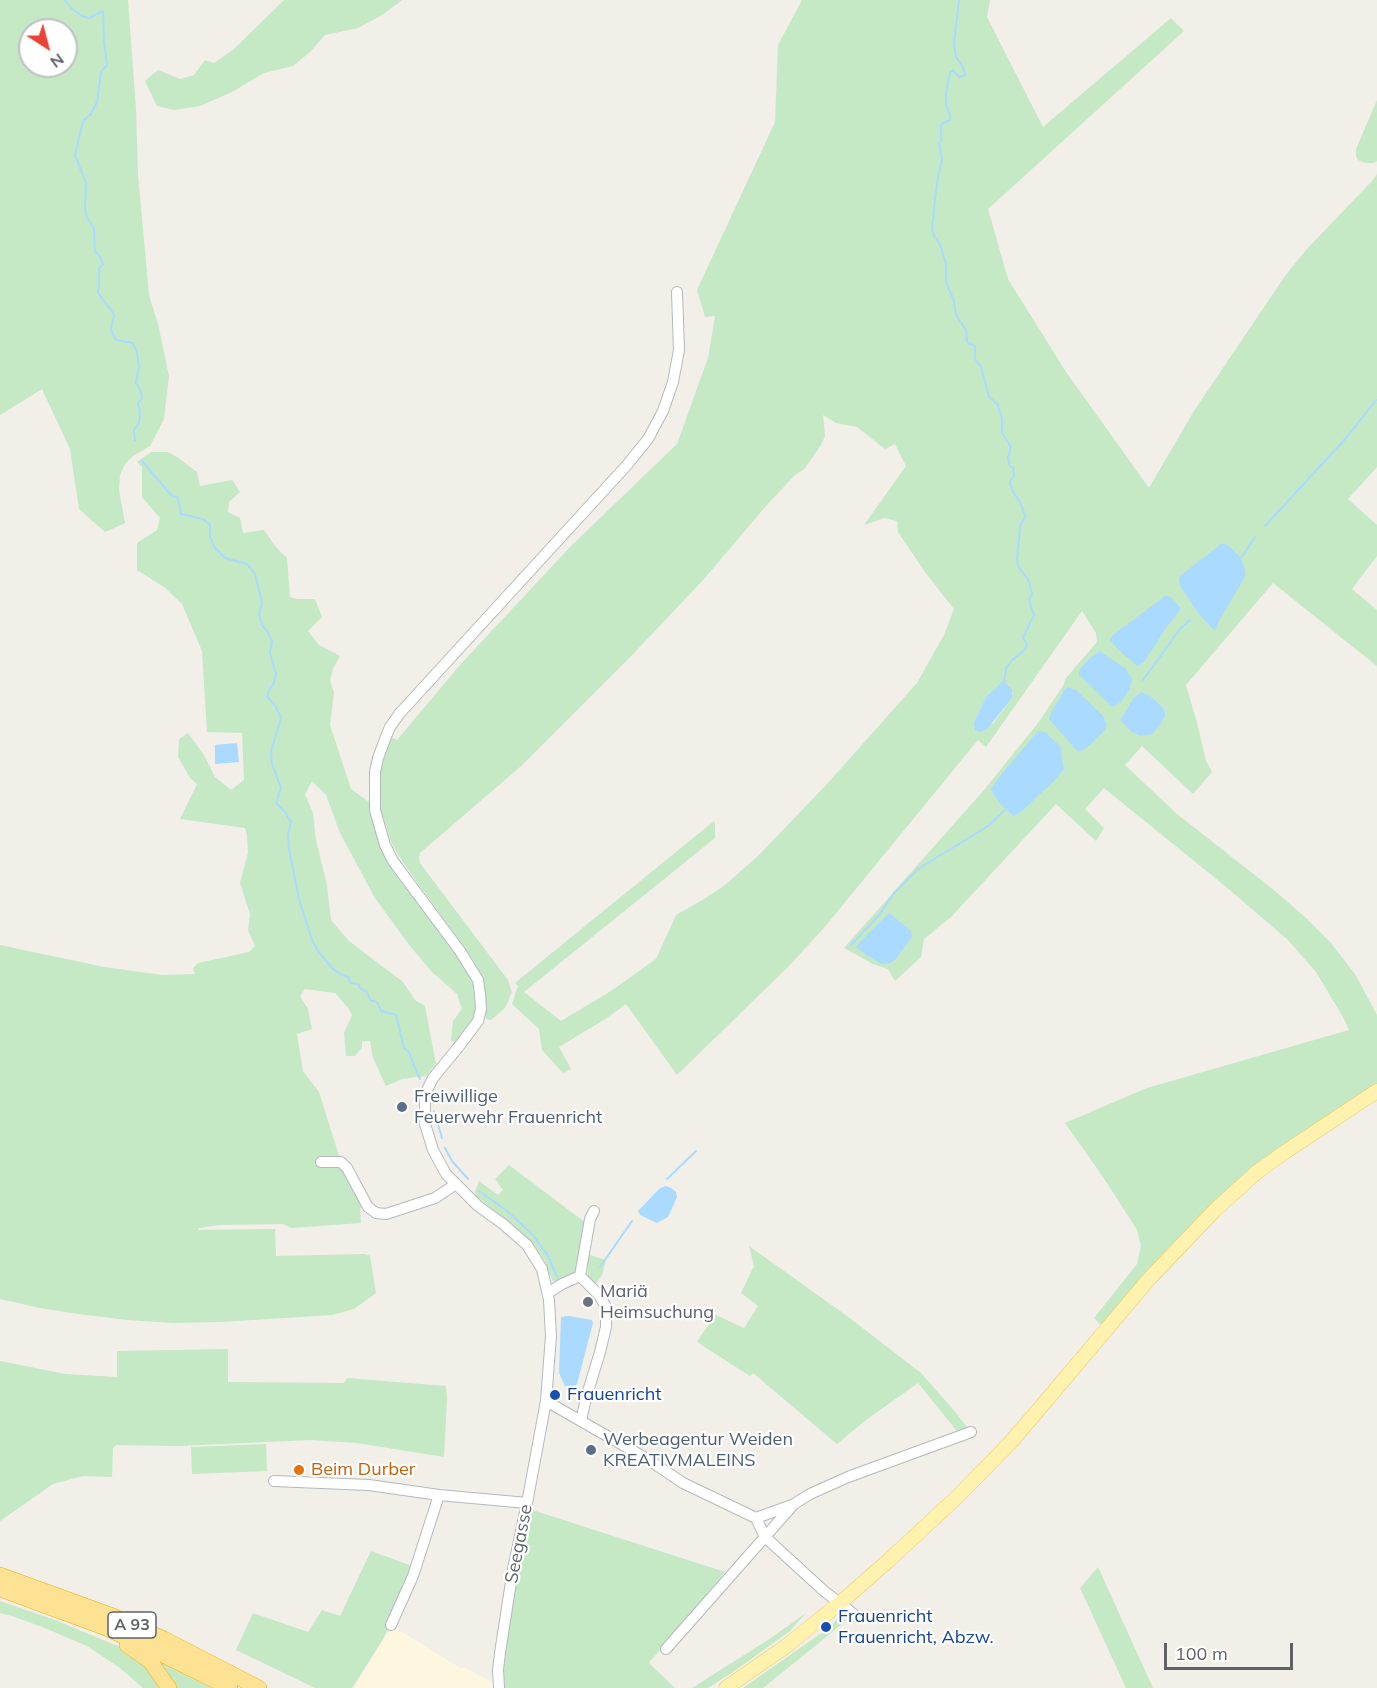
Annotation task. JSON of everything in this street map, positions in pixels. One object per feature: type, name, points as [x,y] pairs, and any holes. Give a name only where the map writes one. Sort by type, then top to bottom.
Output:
[{"type":"highway","name":"A 93","points":[[0,1575],[112,1616],[184,1649],[259,1688]]},
{"type":"highway","name":"A 93","points":[[0,1589],[106,1628],[230,1688]]},
{"type":"highway","points":[[106,1628],[150,1661],[169,1688]]},
{"type":"main road","points":[[726,1688],[766,1661],[840,1603],[926,1526],[1010,1443],[1149,1279],[1215,1210],[1257,1172],[1377,1091]]},
{"type":"street","name":"Seegasse","points":[[499,1688],[501,1642],[546,1401],[550,1336],[548,1293],[542,1269],[527,1245],[478,1206],[446,1174],[425,1124],[425,1094],[433,1078],[478,1021],[481,1009],[477,980],[460,951],[393,861],[385,845],[375,810],[374,779],[378,759],[390,726],[400,713],[627,465],[648,439],[663,411],[673,382],[679,350],[677,292]]},
{"type":"street","points":[[321,1162],[341,1162],[347,1168],[368,1207],[376,1213],[386,1214],[435,1198],[456,1184]]},
{"type":"street","points":[[580,1276],[590,1219],[594,1211]]},
{"type":"street","points":[[548,1293],[580,1276]]},
{"type":"street","points":[[580,1276],[603,1300],[607,1315],[606,1328],[581,1421]]},
{"type":"street","points":[[546,1401],[650,1460],[683,1483],[756,1518],[765,1537],[856,1616]]},
{"type":"street","points":[[756,1518],[794,1504],[848,1477],[971,1432]]},
{"type":"street","points":[[274,1481],[369,1485],[439,1495],[527,1503]]},
{"type":"street","points":[[391,1625],[413,1576],[439,1495]]},
{"type":"street","points":[[666,1649],[794,1504]]},
{"type":"shaded area","points":[[392,1626],[462,1669],[463,1667],[494,1683],[495,1688],[354,1688]]},
{"type":"green space","points":[[0,0],[128,0],[138,175],[149,295],[169,376],[164,419],[150,446],[133,456],[125,464],[120,475],[119,490],[125,523],[105,532],[79,509],[70,449],[42,389],[0,415]]},
{"type":"green space","points":[[284,0],[402,0],[382,15],[358,28],[325,35],[293,66],[264,73],[232,92],[200,106],[174,110],[157,106],[145,81],[158,70],[180,79],[194,75],[205,60],[214,63],[234,49]]},
{"type":"green space","points":[[802,0],[990,0],[987,17],[1043,127],[1171,18],[1184,31],[988,209],[1008,279],[1066,372],[1149,488],[1194,411],[1285,276],[1306,250],[1377,174],[1377,467],[1348,499],[1377,525],[1377,556],[1352,589],[1377,610],[1377,666],[1273,583],[1186,685],[1206,761],[1212,772],[1193,794],[1142,746],[1125,765],[1177,814],[1275,891],[1331,943],[1355,974],[1377,1015],[1377,1085],[1288,1141],[1233,1184],[1170,1246],[1102,1326],[1094,1318],[1137,1264],[1141,1246],[1137,1230],[1065,1123],[1147,1088],[1349,1030],[1316,972],[1287,939],[1104,788],[1085,809],[1104,828],[1096,841],[1056,804],[951,917],[924,939],[921,957],[895,981],[888,969],[873,964],[844,948],[984,790],[1038,723],[1066,678],[1097,642],[1096,633],[1082,611],[986,747],[978,740],[823,929],[788,967],[677,1075],[626,1004],[559,1047],[571,1069],[563,1073],[542,1050],[539,1029],[512,1004],[518,986],[515,983],[714,821],[715,838],[524,992],[561,1021],[611,991],[656,959],[676,915],[725,885],[758,856],[827,784],[917,683],[944,635],[954,609],[898,532],[897,521],[884,518],[864,525],[906,466],[895,444],[885,449],[857,427],[836,423],[823,415],[825,436],[810,461],[766,506],[704,579],[520,767],[420,853],[420,863],[508,980],[512,992],[505,1008],[491,1020],[486,1019],[482,976],[472,958],[404,864],[392,844],[381,811],[379,787],[381,766],[391,737],[397,740],[460,665],[570,547],[677,444],[708,358],[715,316],[705,317],[697,290],[775,122],[778,45]],"holes":[[[1008,685],[1013,697],[993,723],[974,722],[986,697]]]},
{"type":"green space","points":[[1377,100],[1377,161],[1366,163],[1358,160],[1356,149]]},
{"type":"green space","points":[[151,452],[168,452],[177,457],[197,472],[200,486],[232,480],[240,492],[229,502],[228,512],[240,518],[243,533],[264,530],[287,558],[290,597],[315,599],[322,617],[308,631],[319,645],[340,656],[330,680],[334,693],[330,725],[351,789],[369,802],[377,836],[463,962],[474,983],[477,1009],[468,1030],[455,1043],[451,1040],[453,1021],[462,1009],[457,994],[432,972],[375,898],[340,833],[326,795],[312,781],[305,794],[313,813],[316,840],[327,885],[331,920],[349,941],[403,982],[415,1000],[425,1006],[436,1064],[426,1076],[402,1079],[386,1086],[373,1058],[370,1041],[362,1041],[362,1047],[355,1056],[346,1056],[344,1033],[352,1015],[349,1009],[335,993],[305,989],[300,996],[308,1009],[312,1029],[297,1034],[303,1071],[319,1092],[341,1162],[368,1207],[360,1208],[361,1223],[291,1228],[283,1224],[219,1225],[198,1230],[275,1229],[276,1256],[365,1254],[370,1256],[376,1293],[354,1309],[332,1315],[173,1323],[78,1314],[0,1299],[0,945],[104,967],[162,975],[195,974],[193,968],[198,963],[249,952],[255,946],[248,930],[250,914],[240,883],[248,853],[245,828],[180,819],[197,784],[190,778],[178,757],[179,739],[188,733],[204,755],[215,777],[231,790],[244,780],[242,733],[207,732],[202,651],[182,604],[164,587],[137,570],[137,543],[157,530],[160,518],[142,497],[142,467],[137,462]]},
{"type":"green space","points":[[509,1165],[586,1223],[576,1274],[557,1282],[553,1281],[545,1261],[529,1239],[476,1196],[479,1181],[498,1195],[503,1190],[495,1179]]},
{"type":"green space","points":[[749,1246],[847,1316],[921,1373],[971,1432],[961,1436],[918,1383],[837,1444],[753,1373],[750,1376],[697,1341],[716,1315],[744,1328],[758,1306],[741,1293],[754,1266]]},
{"type":"green space","points":[[587,1254],[606,1260],[602,1275],[595,1285],[588,1277]]},
{"type":"green space","points":[[228,1349],[228,1382],[344,1383],[347,1378],[446,1386],[444,1457],[357,1443],[310,1440],[178,1446],[116,1445],[113,1448],[112,1477],[83,1476],[53,1484],[0,1521],[0,1361],[65,1374],[117,1377],[117,1351]]},
{"type":"green space","points":[[266,1444],[267,1471],[192,1474],[191,1447]]},
{"type":"green space","points":[[523,1507],[725,1572],[649,1663],[675,1688],[504,1688],[503,1679]]},
{"type":"green space","points":[[371,1551],[415,1567],[410,1583],[383,1639],[352,1688],[315,1688],[236,1650],[253,1613],[308,1632],[322,1610],[340,1616]]},
{"type":"green space","points":[[1098,1567],[1153,1688],[1126,1688],[1080,1588]]},
{"type":"green space","points":[[0,1601],[55,1620],[120,1647],[138,1658],[165,1688],[143,1688],[120,1668],[87,1646],[45,1628],[0,1613]]},
{"type":"green space","points":[[806,1613],[790,1631],[733,1672],[708,1688],[692,1688],[771,1638]]},
{"type":"green space","points":[[840,1616],[845,1618],[841,1625],[763,1688],[743,1688],[830,1627]]},
{"type":"green space","points":[[159,1661],[167,1666],[211,1688],[176,1688]]},
{"type":"water","points":[[1221,544],[1226,544],[1241,558],[1246,573],[1214,630],[1198,613],[1180,586],[1179,580],[1180,576]]},
{"type":"water","points":[[1165,596],[1171,597],[1181,609],[1144,662],[1137,666],[1110,640],[1113,635]]},
{"type":"water","points":[[1100,651],[1126,669],[1132,679],[1129,690],[1121,702],[1112,707],[1079,675],[1079,670]]},
{"type":"water","points":[[1003,681],[1012,690],[1013,697],[987,729],[981,732],[975,730],[974,722],[986,697]]},
{"type":"water","points":[[1068,687],[1076,690],[1103,716],[1107,725],[1089,746],[1078,752],[1049,719]]},
{"type":"water","points":[[1141,692],[1160,705],[1165,711],[1165,716],[1152,734],[1141,736],[1132,732],[1120,720],[1133,699]]},
{"type":"water","points":[[1038,731],[1045,732],[1061,747],[1065,768],[1054,781],[1014,816],[1001,805],[991,790]]},
{"type":"water","points":[[237,743],[239,762],[215,764],[215,745]]},
{"type":"water","points":[[889,913],[911,931],[912,937],[895,960],[881,964],[856,948]]},
{"type":"water","points":[[666,1186],[676,1192],[677,1197],[668,1217],[657,1223],[640,1215],[638,1211],[660,1188]]},
{"type":"water","points":[[561,1317],[592,1320],[593,1323],[574,1388],[565,1386],[559,1373]]},
{"type":"waterway","points":[[65,0],[82,16],[89,18],[103,11],[107,65],[101,72],[97,102],[91,114],[83,121],[75,155],[86,183],[85,210],[94,228],[95,251],[103,264],[99,269],[98,293],[114,314],[111,330],[116,340],[133,343],[137,353],[139,367],[136,383],[142,398],[138,403],[140,412],[139,423],[134,430],[135,441]]},
{"type":"waterway","points":[[959,0],[954,44],[956,57],[965,75],[959,77],[953,70],[950,72],[946,94],[950,120],[941,126],[939,143],[942,159],[932,228],[946,264],[946,282],[954,301],[956,315],[966,330],[967,342],[975,346],[975,359],[981,367],[989,397],[998,405],[1002,418],[1002,433],[1011,447],[1008,458],[1014,476],[1010,482],[1025,515],[1021,523],[1017,558],[1018,566],[1029,581],[1032,594],[1029,600],[1034,615],[1023,638],[1027,644],[1025,650],[1006,668],[1004,682]]},
{"type":"waterway","points":[[1265,526],[1347,437],[1376,400]]},
{"type":"waterway","points":[[142,461],[171,495],[178,498],[181,514],[203,519],[210,525],[210,536],[215,548],[225,558],[247,564],[255,574],[262,603],[259,615],[272,642],[270,653],[276,674],[267,696],[281,718],[271,752],[272,764],[281,788],[276,803],[291,822],[288,834],[289,849],[299,899],[312,940],[333,969],[348,977],[351,983],[358,984],[367,992],[370,1000],[377,1002],[381,1011],[396,1015],[404,1048],[408,1051],[420,1079]]},
{"type":"waterway","points":[[1241,558],[1255,537]]},
{"type":"waterway","points":[[1143,680],[1180,629],[1190,620]]},
{"type":"waterway","points":[[851,945],[880,914],[894,893],[918,869],[988,826],[1005,810]]},
{"type":"waterway","points":[[434,1111],[442,1138]]},
{"type":"waterway","points":[[445,1148],[452,1161],[468,1179]]},
{"type":"waterway","points":[[667,1179],[696,1151]]},
{"type":"waterway","points":[[479,1191],[506,1210],[533,1235],[548,1256],[557,1277]]},
{"type":"waterway","points":[[600,1267],[632,1221]]},
{"type":"place","name":"Freiwillige Feuerwehr Frauenricht","points":[[402,1107]]},
{"type":"place","name":"Mariä Heimsuchung","points":[[588,1302]]},
{"type":"place","name":"Frauenricht","points":[[555,1395]]},
{"type":"place","name":"Werbeagentur Weiden KREATIVMALEINS","points":[[591,1450]]},
{"type":"place","name":"Beim Durber","points":[[299,1470]]},
{"type":"place","name":"Frauenricht Frauenricht, Abzw.","points":[[826,1627]]}]
